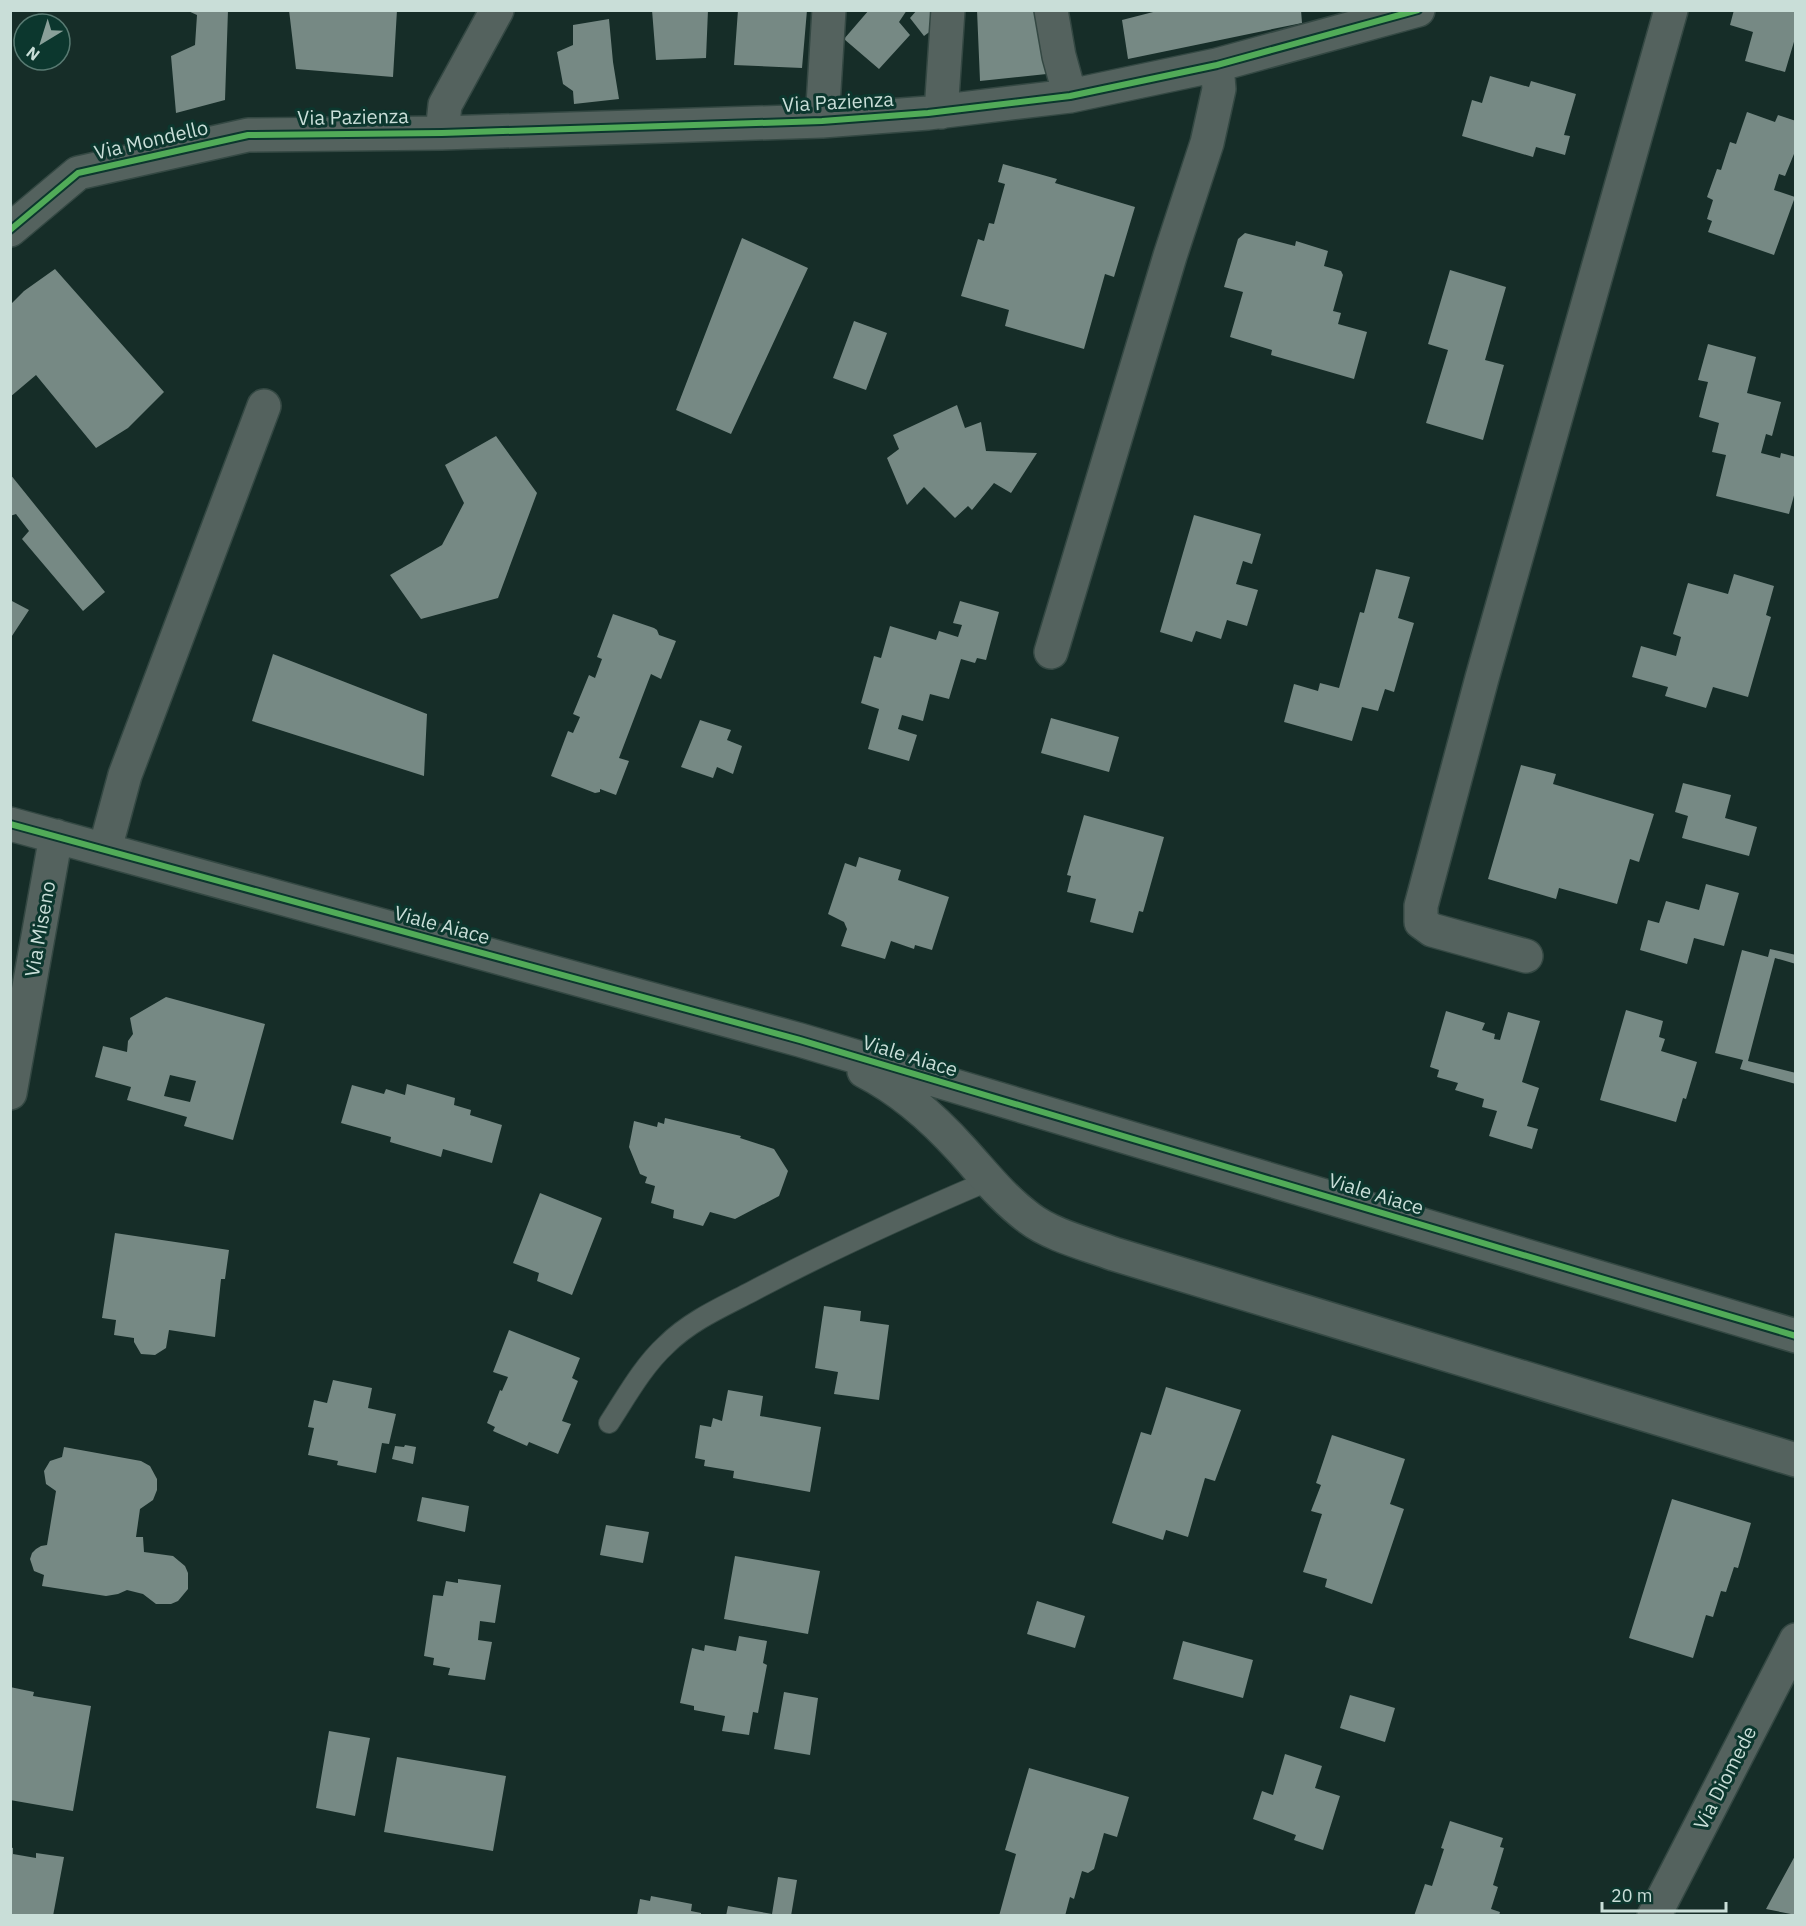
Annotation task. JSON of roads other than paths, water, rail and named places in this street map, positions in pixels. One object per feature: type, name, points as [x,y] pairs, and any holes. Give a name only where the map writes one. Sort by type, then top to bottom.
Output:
[{"type":"street","points":[[442,133],[445,105],[497,10]]},
{"type":"street","points":[[822,121],[829,10]]},
{"type":"street","points":[[941,112],[948,10]]},
{"type":"street","points":[[1051,10],[1059,56],[1070,96]]},
{"type":"street","name":"Via Pazienza","points":[[248,135],[442,133],[822,121],[941,112],[1070,96],[1217,65],[1418,10]]},
{"type":"street","points":[[1526,956],[1432,930],[1421,922],[1421,906],[1482,678],[1671,10]]},
{"type":"street","points":[[1051,652],[1207,142],[1219,89],[1217,65]]},
{"type":"street","name":"Via Mondello","points":[[10,230],[78,173],[248,135]]},
{"type":"street","points":[[105,849],[125,775],[264,406]]},
{"type":"street","name":"Viale Aiace","points":[[10,824],[800,1040],[1796,1336]]},
{"type":"street","name":"Via Miseno","points":[[10,1093],[56,836]]},
{"type":"street","points":[[800,1040],[867,1072],[904,1096],[937,1124],[1008,1202],[1031,1220],[1068,1238],[1104,1251],[1796,1460]]},
{"type":"street","name":"Via Diomede","points":[[1654,1916],[1796,1640]]},
{"type":"lane","points":[[609,1423],[665,1345],[693,1323],[773,1280],[894,1221],[988,1181]]}]
